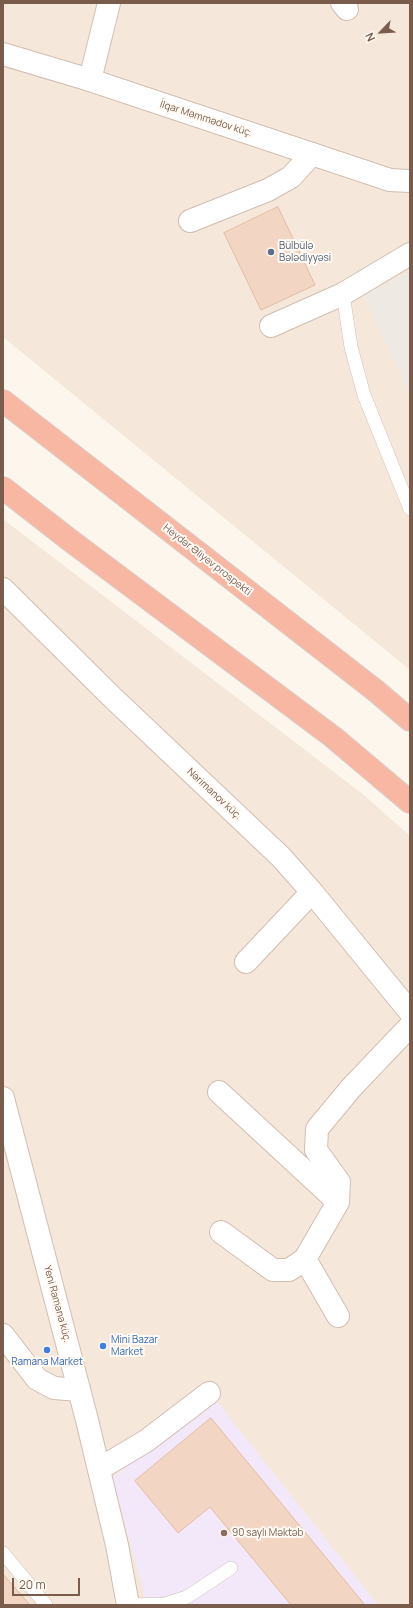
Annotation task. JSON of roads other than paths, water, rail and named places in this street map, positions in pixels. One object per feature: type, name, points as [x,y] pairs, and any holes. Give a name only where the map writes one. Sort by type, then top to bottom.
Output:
[{"type":"highway","name":"Heydər Əliyev prospekti","points":[[3,401],[370,686],[410,720]]},
{"type":"highway","points":[[3,488],[71,541],[333,737],[410,802]]},
{"type":"street","points":[[90,80],[109,3]]},
{"type":"street","name":"İlqar Məmmədov küç.","points":[[3,54],[90,80],[390,180],[410,181]]},
{"type":"street","points":[[190,221],[268,190],[290,177],[312,154]]},
{"type":"street","points":[[271,326],[342,294],[410,254]]},
{"type":"street","name":"Nərimanov küç.","points":[[3,589],[113,698],[281,857],[312,892],[410,1012]]},
{"type":"street","points":[[246,962],[312,892]]},
{"type":"street","points":[[221,1232],[273,1270],[289,1270],[305,1259],[338,1202],[339,1182],[316,1150],[317,1129],[351,1088],[410,1026]]},
{"type":"street","points":[[219,1092],[338,1202]]},
{"type":"street","name":"Yeni Ramana küç.","points":[[3,1098],[79,1390],[117,1545],[129,1605]]},
{"type":"street","points":[[305,1259],[338,1316]]},
{"type":"street","points":[[3,1335],[37,1379],[54,1388],[79,1390]]},
{"type":"street","points":[[98,1469],[146,1441],[209,1393]]},
{"type":"lane","points":[[342,294],[351,346],[364,395],[410,508]]},
{"type":"lane","points":[[3,1553],[46,1605]]},
{"type":"lane","points":[[129,1605],[165,1604],[187,1597],[231,1568]]},
{"type":"place","name":"Bülbülə Bələdiyyəsi","points":[[271,252]]},
{"type":"place","name":"Mini Bazar Market","points":[[103,1346]]},
{"type":"place","name":"Ramana Market","points":[[47,1350]]},
{"type":"place","name":"90 saylı Məktəb","points":[[224,1533]]}]
